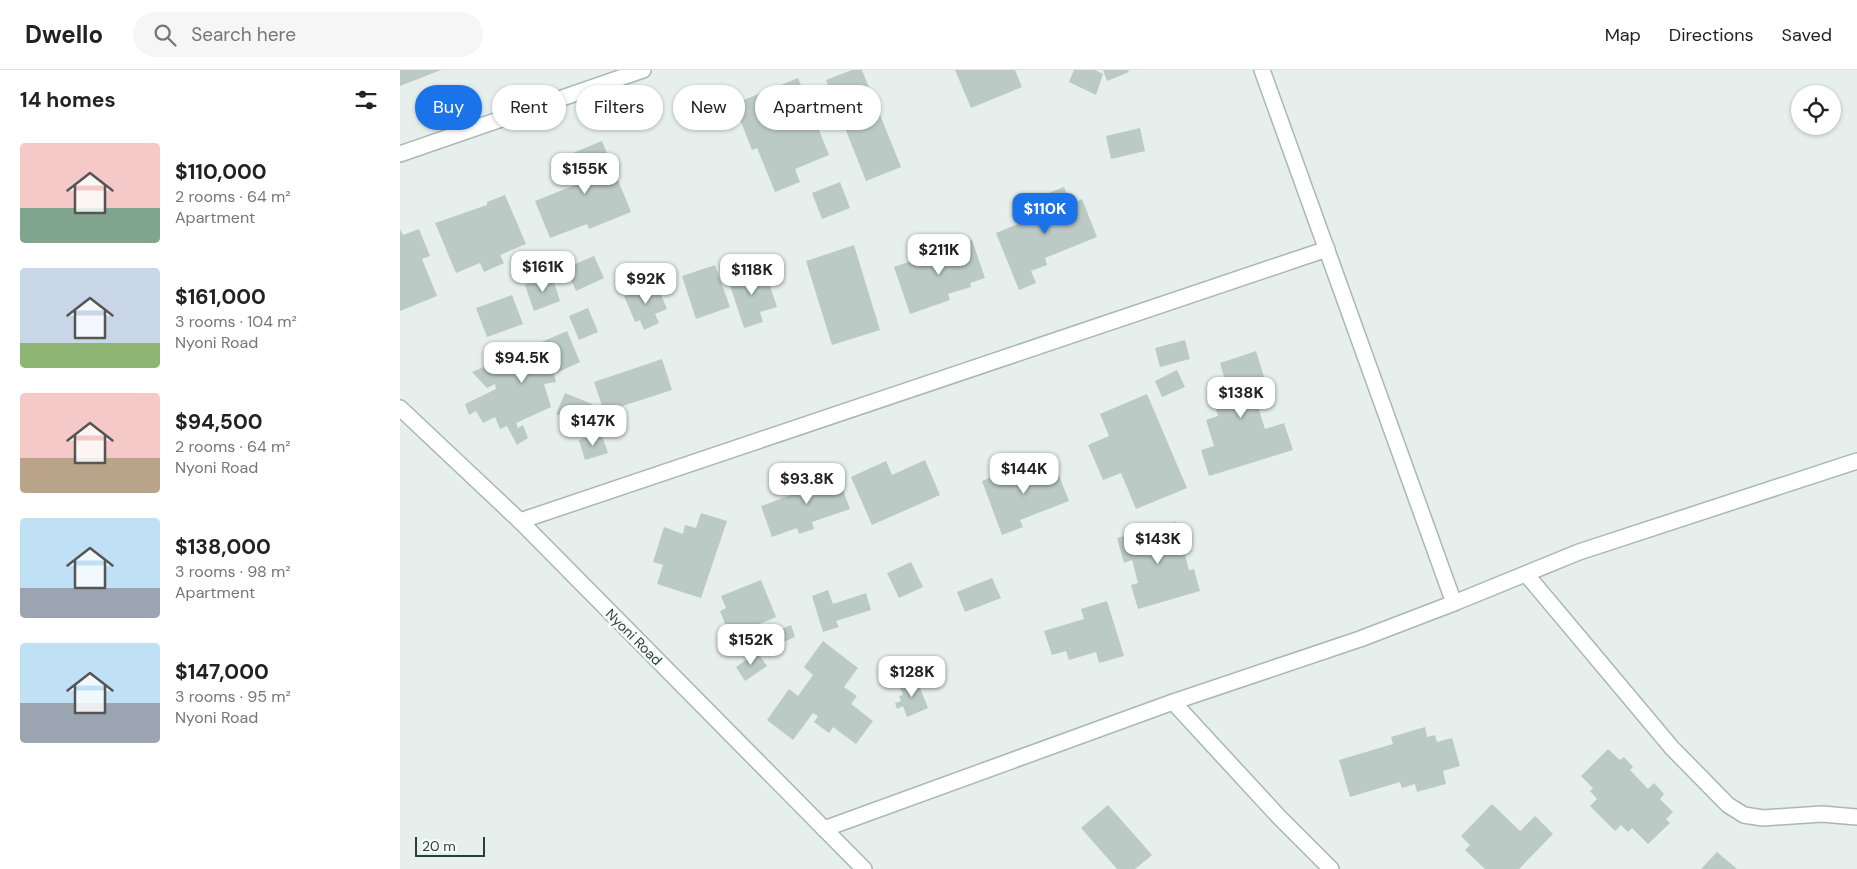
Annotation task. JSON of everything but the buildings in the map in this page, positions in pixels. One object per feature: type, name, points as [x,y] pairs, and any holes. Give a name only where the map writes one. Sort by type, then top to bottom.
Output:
[{"type":"street","points":[[400,154],[643,70]]},
{"type":"street","points":[[1262,70],[1454,603]]},
{"type":"street","points":[[520,521],[1327,249]]},
{"type":"street","name":"Nyoni Road","points":[[400,408],[520,521],[864,869]]},
{"type":"street","points":[[824,829],[1172,702],[1360,639],[1579,552],[1857,461]]},
{"type":"street","points":[[1526,574],[1672,748],[1728,805],[1744,815],[1763,818],[1822,814],[1857,817]]},
{"type":"street","points":[[1172,702],[1280,818],[1331,869]]}]
